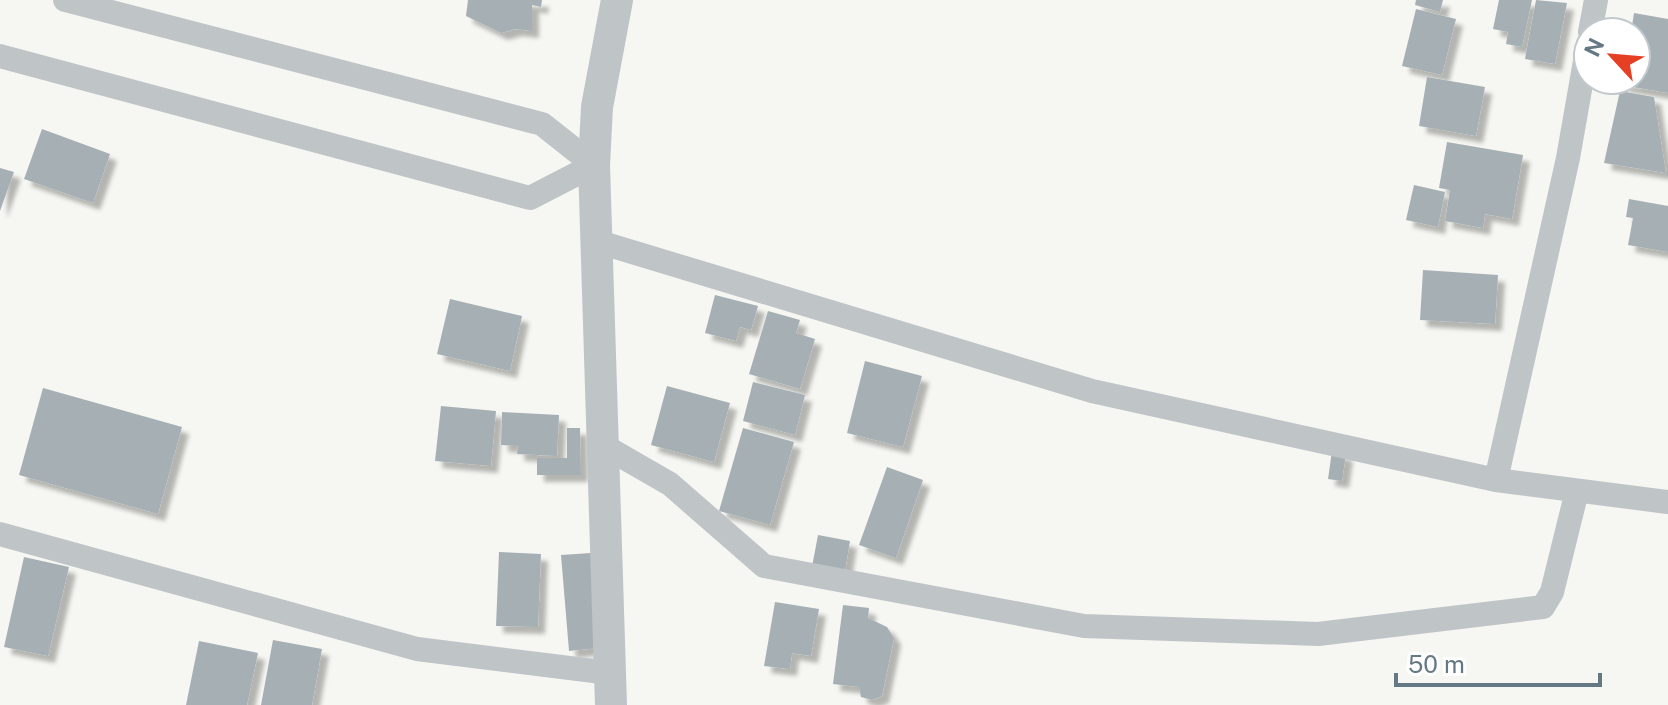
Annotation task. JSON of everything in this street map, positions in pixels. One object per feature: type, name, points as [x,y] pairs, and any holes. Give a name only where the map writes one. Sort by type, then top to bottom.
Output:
[{"type":"street","points":[[65,0],[542,124],[594,165]]},
{"type":"street","points":[[611,705],[599,242],[594,165],[597,107],[617,0]]},
{"type":"street","points":[[0,56],[530,198],[594,165]]},
{"type":"street","points":[[1496,480],[1568,158],[1579,96]]},
{"type":"street","points":[[599,242],[1092,391],[1496,480],[1668,502]]},
{"type":"street","points":[[604,446],[670,484],[764,566],[1084,626],[1318,634],[1543,607],[1552,592],[1577,491]]},
{"type":"street","points":[[0,534],[417,649],[610,673]]},
{"type":"building","points":[[468,0],[542,0],[541,7],[532,5],[532,31],[515,29],[501,33],[466,16]]},
{"type":"building","points":[[1416,0],[1443,0],[1440,12],[1415,5]]},
{"type":"building","points":[[1499,0],[1532,0],[1522,47],[1506,44],[1508,32],[1493,29]]},
{"type":"building","points":[[1536,0],[1567,3],[1555,64],[1525,59]]},
{"type":"building","points":[[1416,9],[1456,19],[1442,75],[1402,66]]},
{"type":"building","points":[[1652,16],[1668,19],[1668,93],[1652,90]]},
{"type":"building","points":[[1427,77],[1485,87],[1476,136],[1419,126]]},
{"type":"building","points":[[1619,96],[1654,97],[1666,173],[1604,163]]},
{"type":"building","points":[[42,129],[110,154],[93,203],[24,179]]},
{"type":"building","points":[[1447,142],[1523,155],[1512,219],[1485,214],[1483,228],[1445,221],[1450,190],[1439,188]]},
{"type":"building","points":[[0,168],[14,172],[0,211]]},
{"type":"building","points":[[1414,185],[1445,192],[1438,227],[1406,220]]},
{"type":"building","points":[[1629,199],[1668,206],[1668,252],[1628,245],[1633,218],[1626,217]]},
{"type":"building","points":[[1423,270],[1498,275],[1495,324],[1420,320]]},
{"type":"building","points":[[715,295],[758,306],[751,330],[740,327],[736,341],[705,333]]},
{"type":"building","points":[[450,299],[522,316],[510,371],[437,354]]},
{"type":"building","points":[[768,311],[800,320],[796,333],[815,339],[800,389],[749,374]]},
{"type":"building","points":[[865,361],[922,376],[903,447],[847,433]]},
{"type":"building","points":[[753,382],[805,395],[795,435],[743,421]]},
{"type":"building","points":[[667,386],[730,403],[714,462],[651,445]]},
{"type":"building","points":[[43,388],[182,427],[158,514],[19,475]]},
{"type":"building","points":[[441,406],[496,411],[491,466],[435,461]]},
{"type":"building","points":[[502,412],[559,415],[557,456],[517,454],[518,446],[501,445]]},
{"type":"building","points":[[567,428],[580,428],[581,475],[537,475],[537,458],[567,458]]},
{"type":"building","points":[[743,428],[794,442],[770,525],[719,511]]},
{"type":"building","points":[[1332,451],[1346,454],[1342,481],[1328,479]]},
{"type":"building","points":[[887,467],[923,480],[896,558],[859,545]]},
{"type":"building","points":[[818,535],[850,541],[844,577],[811,572]]},
{"type":"building","points":[[499,552],[541,554],[538,627],[496,626]]},
{"type":"building","points":[[591,553],[597,648],[569,651],[561,555]]},
{"type":"building","points":[[24,557],[69,567],[48,656],[4,647]]},
{"type":"building","points":[[775,602],[819,609],[811,656],[792,653],[790,669],[764,666]]},
{"type":"building","points":[[843,605],[869,608],[868,618],[887,627],[894,638],[882,696],[872,700],[861,697],[859,687],[833,684]]},
{"type":"building","points":[[273,640],[322,649],[312,705],[261,705]]},
{"type":"building","points":[[199,641],[258,653],[247,705],[186,705]]}]
